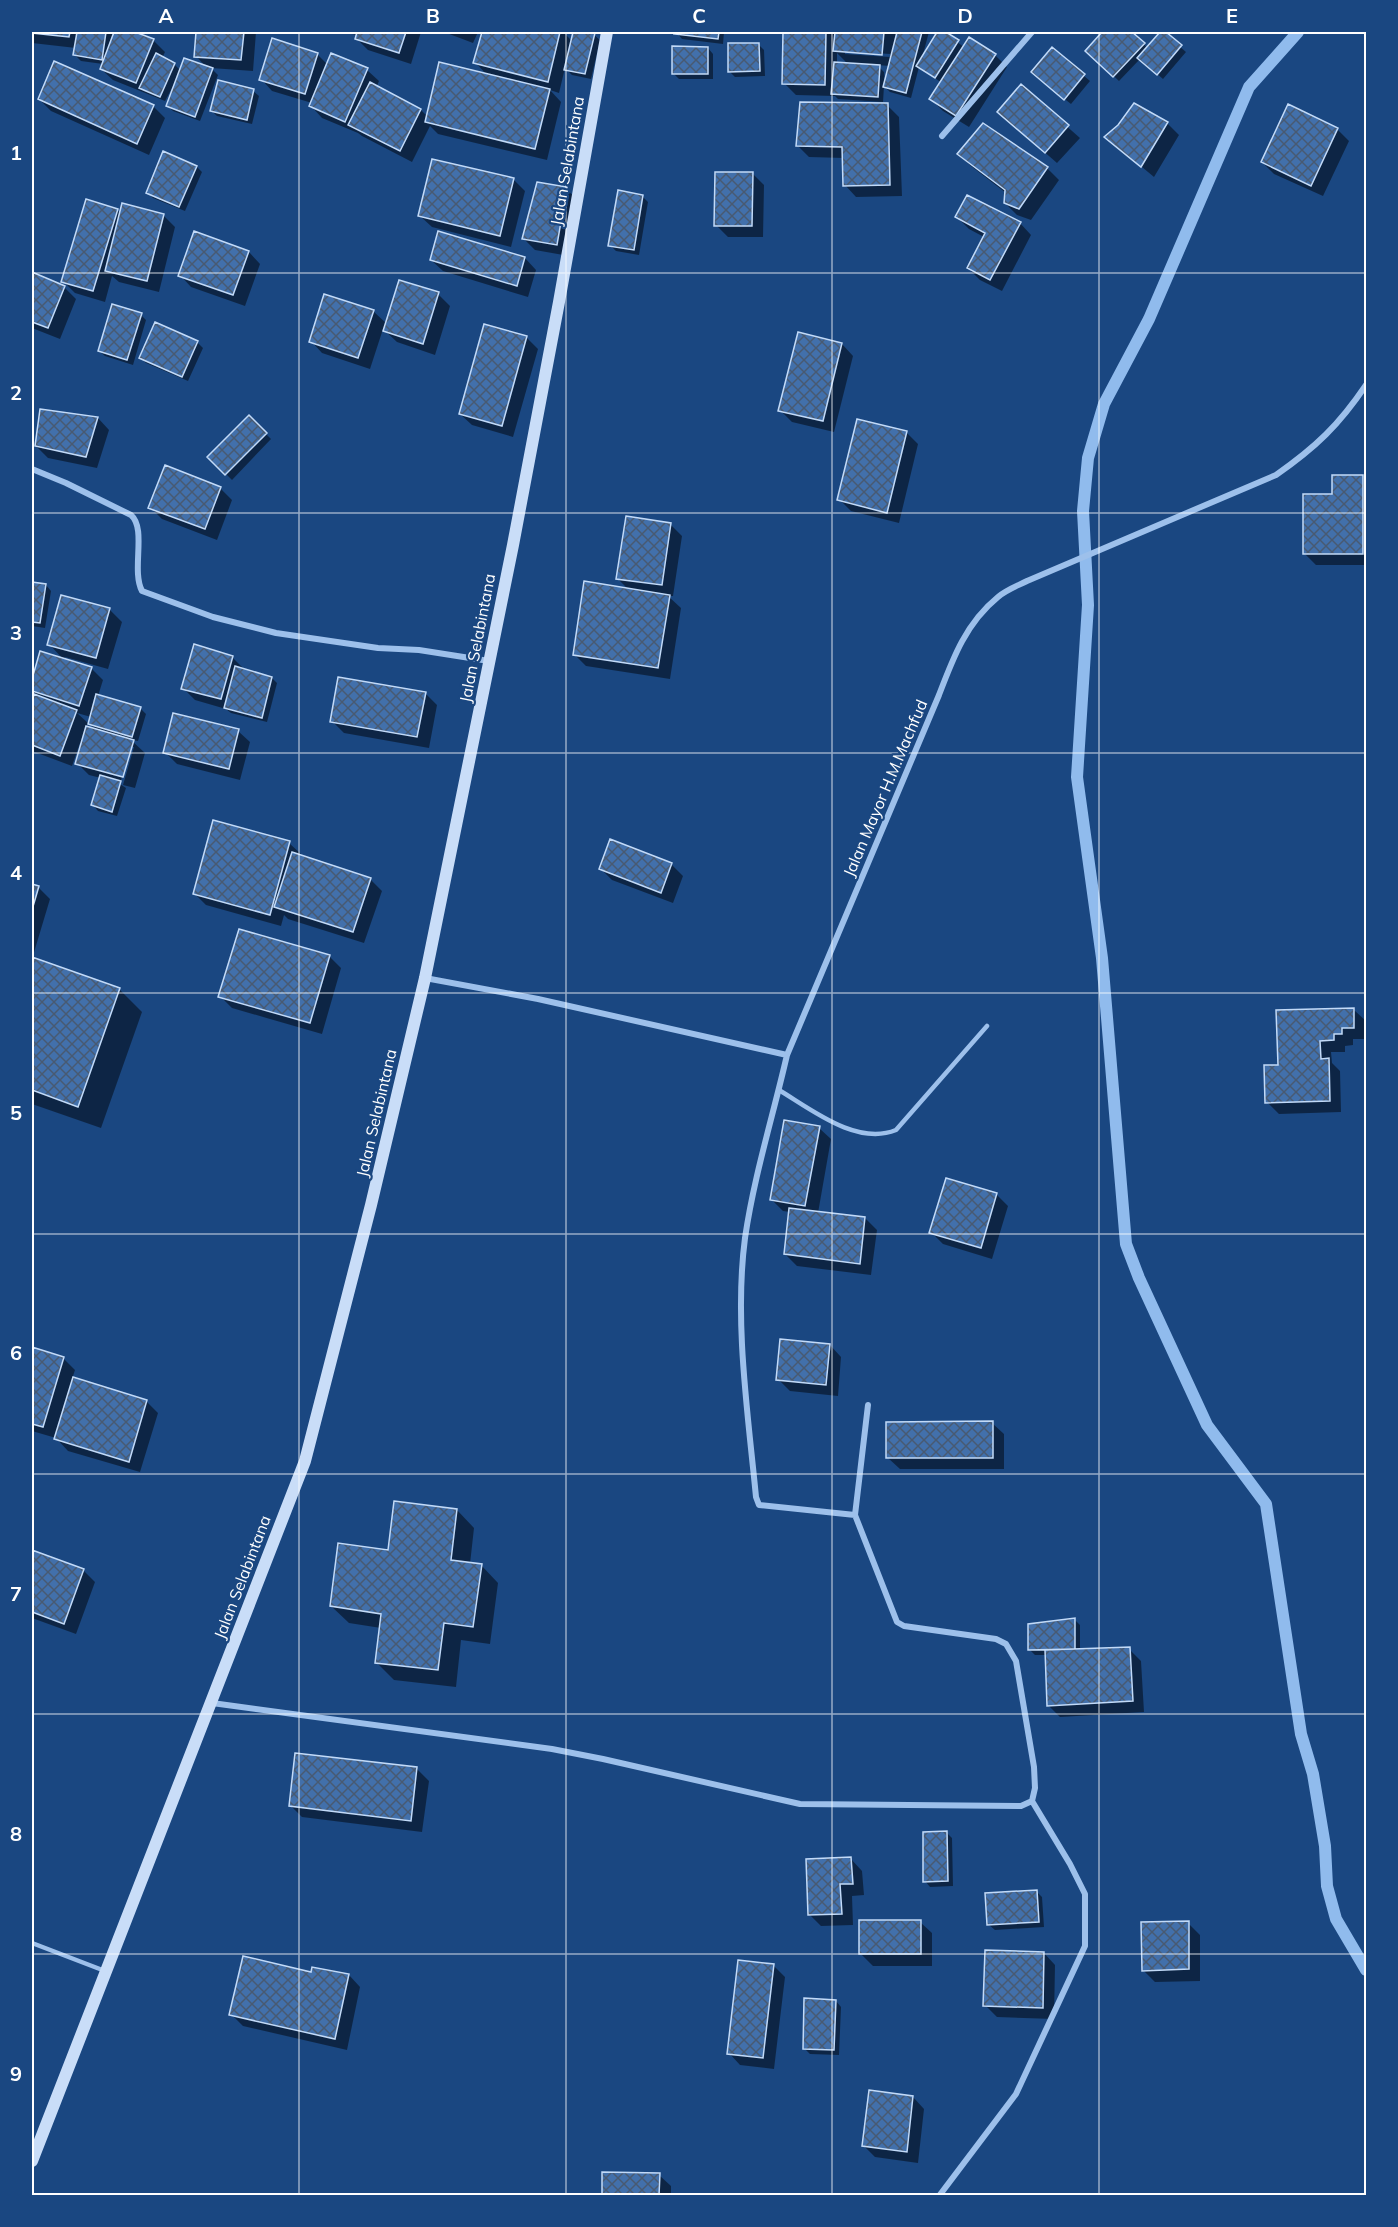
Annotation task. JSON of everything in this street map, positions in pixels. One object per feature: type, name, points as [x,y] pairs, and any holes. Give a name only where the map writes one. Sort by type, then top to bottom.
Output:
[{"type":"street","name":"Jalan Selabintana","points":[[32,2161],[305,1461],[371,1205],[425,978],[490,661],[557,314],[607,32]]},
{"type":"street","points":[[942,136],[1032,32]]},
{"type":"street","name":"Jalan Mayor H.M.Machfud","points":[[855,1515],[762,1506],[756,1497],[741,1303],[747,1227],[787,1055],[956,649],[975,620],[999,596],[1027,581],[1276,475],[1316,445],[1337,424],[1366,385]]},
{"type":"street","points":[[32,469],[66,483],[137,520],[139,531],[137,567],[141,591],[213,617],[276,633],[490,661]]},
{"type":"street","points":[[425,978],[537,999],[787,1055]]},
{"type":"street","points":[[868,1405],[855,1515],[897,1622],[904,1626],[996,1638],[1006,1644],[1017,1661],[1032,1755],[1035,1788],[1032,1801],[1070,1864],[1085,1894],[1085,1946],[1017,2094],[939,2196]]},
{"type":"street","points":[[212,1703],[552,1749],[800,1804],[1021,1806],[1032,1801]]},
{"type":"lane","points":[[779,1090],[844,1128],[868,1134],[885,1134],[896,1130],[987,1026]]},
{"type":"lane","points":[[32,1943],[105,1971]]},
{"type":"building","points":[[32,32],[70,32],[69,37]]},
{"type":"building","points":[[77,32],[106,32],[102,60],[73,55]]},
{"type":"building","points":[[114,32],[135,32],[154,39],[136,83],[100,69]]},
{"type":"building","points":[[196,32],[244,32],[241,60],[194,57]]},
{"type":"building","points":[[357,32],[406,32],[399,53],[355,39]]},
{"type":"building","points":[[482,32],[560,32],[548,82],[473,63]]},
{"type":"building","points":[[573,32],[595,33],[585,74],[564,70]]},
{"type":"building","points":[[675,32],[719,32],[718,39],[674,34]]},
{"type":"building","points":[[783,32],[826,32],[825,85],[782,84]]},
{"type":"building","points":[[835,32],[884,32],[882,55],[833,51]]},
{"type":"building","points":[[897,32],[922,32],[906,93],[883,87]]},
{"type":"building","points":[[937,32],[946,32],[959,40],[935,78],[916,66]]},
{"type":"building","points":[[1102,32],[1132,32],[1145,43],[1113,77],[1085,51]]},
{"type":"building","points":[[1160,32],[1166,32],[1182,45],[1157,75],[1137,58]]},
{"type":"building","points":[[969,37],[996,54],[956,116],[929,99]]},
{"type":"building","points":[[272,38],[318,53],[305,94],[259,80]]},
{"type":"building","points":[[728,43],[759,43],[760,71],[728,72]]},
{"type":"building","points":[[672,46],[708,47],[708,74],[672,74]]},
{"type":"building","points":[[1052,47],[1085,74],[1064,100],[1031,72]]},
{"type":"building","points":[[156,53],[175,63],[160,97],[139,88]]},
{"type":"building","points":[[331,53],[368,68],[345,122],[309,106]]},
{"type":"building","points":[[184,58],[213,68],[195,117],[166,106]]},
{"type":"building","points":[[54,61],[154,105],[137,144],[38,99]]},
{"type":"building","points":[[439,62],[550,89],[535,149],[425,122]]},
{"type":"building","points":[[834,62],[880,65],[878,97],[831,94]]},
{"type":"building","points":[[218,80],[254,89],[247,120],[210,111]]},
{"type":"building","points":[[370,82],[421,109],[400,151],[348,125]]},
{"type":"building","points":[[1021,84],[1069,125],[1045,153],[997,112]]},
{"type":"building","points":[[800,102],[888,103],[890,185],[843,186],[842,147],[796,146]]},
{"type":"building","points":[[1134,103],[1168,122],[1141,167],[1104,137],[1118,125]]},
{"type":"building","points":[[1288,104],[1338,128],[1311,186],[1261,162]]},
{"type":"building","points":[[983,123],[1048,167],[1019,209],[1004,203],[1005,190],[957,154]]},
{"type":"building","points":[[163,151],[197,166],[179,207],[146,193]]},
{"type":"building","points":[[432,159],[514,178],[500,236],[418,216]]},
{"type":"building","points":[[715,172],[753,172],[752,226],[714,226]]},
{"type":"building","points":[[537,182],[567,187],[557,245],[522,239]]},
{"type":"building","points":[[618,190],[643,195],[634,250],[608,246]]},
{"type":"building","points":[[967,195],[1021,222],[990,280],[967,268],[985,233],[955,217]]},
{"type":"building","points":[[86,199],[118,209],[93,291],[61,282]]},
{"type":"building","points":[[122,203],[164,214],[147,281],[105,271]]},
{"type":"building","points":[[194,231],[249,251],[233,295],[178,276]]},
{"type":"building","points":[[438,231],[525,257],[517,286],[430,260]]},
{"type":"building","points":[[32,272],[65,286],[48,328],[32,322]]},
{"type":"building","points":[[399,280],[439,292],[423,344],[383,331]]},
{"type":"building","points":[[324,294],[374,310],[358,358],[309,342]]},
{"type":"building","points":[[112,304],[142,313],[127,360],[98,351]]},
{"type":"building","points":[[155,322],[198,341],[182,377],[139,358]]},
{"type":"building","points":[[484,324],[527,336],[502,426],[459,414]]},
{"type":"building","points":[[798,332],[842,343],[823,421],[778,411]]},
{"type":"building","points":[[40,409],[98,417],[86,457],[35,446]]},
{"type":"building","points":[[249,415],[267,433],[225,475],[207,457]]},
{"type":"building","points":[[857,419],[907,431],[887,513],[837,500]]},
{"type":"building","points":[[165,465],[221,487],[205,529],[148,508]]},
{"type":"building","points":[[1332,475],[1363,475],[1363,554],[1303,554],[1303,494],[1332,494]]},
{"type":"building","points":[[626,516],[671,523],[662,585],[616,579]]},
{"type":"building","points":[[584,581],[670,595],[658,668],[573,655]]},
{"type":"building","points":[[32,582],[46,584],[40,623],[32,622]]},
{"type":"building","points":[[61,595],[110,608],[96,658],[47,645]]},
{"type":"building","points":[[194,644],[233,656],[221,699],[181,689]]},
{"type":"building","points":[[40,651],[92,667],[79,706],[32,691],[32,679]]},
{"type":"building","points":[[235,666],[272,677],[262,718],[224,708]]},
{"type":"building","points":[[338,677],[426,692],[417,737],[330,722]]},
{"type":"building","points":[[34,694],[77,710],[60,756],[32,745]]},
{"type":"building","points":[[96,694],[141,707],[132,737],[88,724]]},
{"type":"building","points":[[173,713],[239,729],[229,769],[163,753]]},
{"type":"building","points":[[86,726],[134,740],[123,777],[75,764]]},
{"type":"building","points":[[100,775],[121,781],[112,812],[91,805]]},
{"type":"building","points":[[213,820],[290,841],[270,915],[193,894]]},
{"type":"building","points":[[610,839],[672,863],[661,893],[599,869]]},
{"type":"building","points":[[292,852],[371,878],[353,932],[274,907]]},
{"type":"building","points":[[32,884],[39,886],[32,910]]},
{"type":"building","points":[[239,929],[330,955],[310,1023],[218,997]]},
{"type":"building","points":[[32,957],[120,988],[78,1107],[32,1090]]},
{"type":"building","points":[[1354,1008],[1354,1028],[1342,1028],[1342,1034],[1334,1034],[1334,1040],[1320,1041],[1321,1059],[1329,1058],[1330,1101],[1265,1103],[1264,1065],[1278,1065],[1276,1010]]},
{"type":"building","points":[[784,1120],[820,1126],[805,1206],[770,1200]]},
{"type":"building","points":[[946,1178],[997,1193],[981,1248],[929,1233]]},
{"type":"building","points":[[789,1208],[865,1217],[860,1264],[784,1254]]},
{"type":"building","points":[[780,1339],[830,1344],[826,1385],[776,1380]]},
{"type":"building","points":[[32,1347],[64,1357],[43,1427],[32,1424]]},
{"type":"building","points":[[73,1377],[147,1400],[129,1462],[54,1439]]},
{"type":"building","points":[[993,1421],[993,1458],[886,1458],[886,1422]]},
{"type":"building","points":[[394,1501],[457,1509],[451,1560],[482,1564],[473,1627],[444,1623],[438,1670],[375,1663],[381,1614],[330,1606],[338,1543],[388,1550]]},
{"type":"building","points":[[32,1550],[84,1569],[64,1624],[32,1612]]},
{"type":"building","points":[[1075,1618],[1075,1649],[1028,1650],[1028,1624]]},
{"type":"building","points":[[1130,1647],[1133,1701],[1047,1706],[1045,1650]]},
{"type":"building","points":[[295,1753],[417,1767],[411,1821],[289,1806]]},
{"type":"building","points":[[947,1831],[948,1881],[923,1882],[923,1832]]},
{"type":"building","points":[[851,1857],[853,1884],[840,1884],[842,1914],[808,1915],[806,1859]]},
{"type":"building","points":[[1037,1890],[1039,1922],[987,1925],[985,1893]]},
{"type":"building","points":[[859,1920],[921,1920],[921,1954],[859,1954]]},
{"type":"building","points":[[1189,1921],[1189,1969],[1142,1971],[1141,1922]]},
{"type":"building","points":[[985,1950],[1044,1952],[1043,2008],[983,2006]]},
{"type":"building","points":[[243,1956],[311,1972],[312,1967],[349,1974],[335,2039],[229,2015]]},
{"type":"building","points":[[738,1960],[774,1964],[763,2058],[727,2054]]},
{"type":"building","points":[[804,1998],[836,2000],[834,2050],[803,2049]]},
{"type":"building","points":[[869,2090],[913,2096],[907,2152],[862,2146]]},
{"type":"building","points":[[602,2172],[660,2173],[659,2196],[602,2196]]},
{"type":"waterway","points":[[1298,32],[1249,87],[1149,319],[1104,404],[1088,458],[1083,511],[1088,605],[1077,777],[1102,958],[1126,1244],[1139,1278],[1207,1425],[1266,1504],[1301,1734],[1313,1774],[1325,1846],[1327,1886],[1336,1919],[1366,1970]]}]
